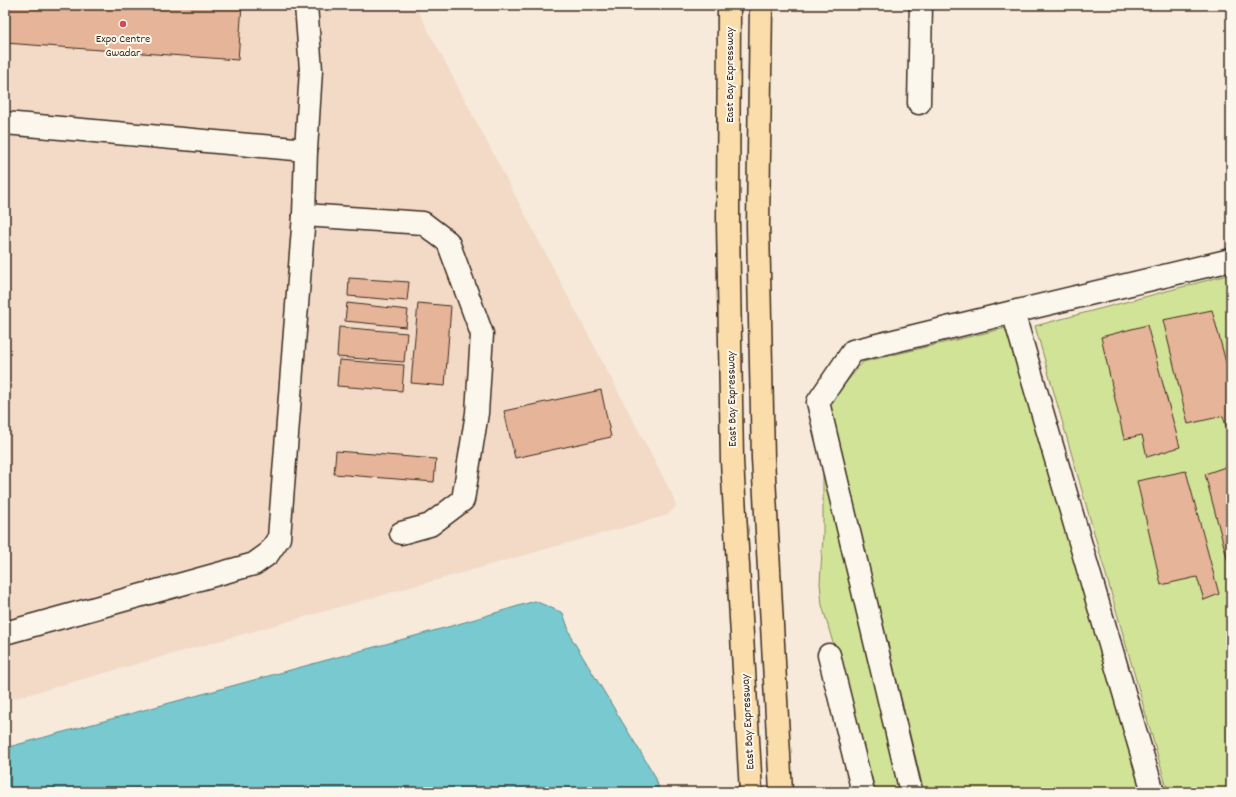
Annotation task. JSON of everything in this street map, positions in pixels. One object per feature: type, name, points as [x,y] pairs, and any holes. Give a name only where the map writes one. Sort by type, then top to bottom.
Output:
[{"type":"main road","name":"East Bay Expressway","points":[[729,5],[728,222],[732,460],[751,792]]},
{"type":"main road","points":[[761,5],[758,225],[762,450],[781,792]]},
{"type":"street","points":[[5,633],[254,564],[268,554],[278,538],[304,215],[311,70],[306,5]]},
{"type":"street","points":[[919,103],[921,5]]},
{"type":"street","points":[[5,123],[306,150]]},
{"type":"street","points":[[304,215],[422,223],[448,242],[482,334],[477,413],[463,500],[430,525],[401,533]]},
{"type":"street","points":[[911,792],[818,402],[853,351],[1231,260]]},
{"type":"street","points":[[1013,312],[1153,792]]},
{"type":"street","points":[[829,655],[863,792]]},
{"type":"shaded area","points":[[5,5],[415,5],[672,494],[676,506],[668,515],[5,701]]},
{"type":"green space","points":[[1231,274],[1231,792],[1168,792],[1035,326]]},
{"type":"green space","points":[[1010,327],[1141,792],[924,792],[829,403],[863,362]]},
{"type":"green space","points":[[823,468],[900,792],[876,792],[822,605],[820,583],[823,536]]},
{"type":"water","points":[[535,601],[563,613],[572,639],[655,776],[660,792],[5,792],[5,748],[455,625]]},
{"type":"building","name":"Expo Centre Gwadar","points":[[5,5],[242,5],[238,60],[5,43]]},
{"type":"building","points":[[349,278],[409,282],[407,301],[348,296]]},
{"type":"building","points":[[347,303],[408,310],[406,327],[345,321]]},
{"type":"building","points":[[418,303],[451,306],[445,386],[411,383]]},
{"type":"building","points":[[1212,310],[1231,381],[1230,439],[1223,416],[1188,424],[1163,320]]},
{"type":"building","points":[[1147,325],[1180,447],[1147,457],[1142,435],[1124,439],[1101,337]]},
{"type":"building","points":[[339,327],[407,333],[404,362],[337,357]]},
{"type":"building","points":[[339,360],[404,365],[402,391],[337,386]]},
{"type":"building","points":[[601,390],[611,437],[515,458],[504,411]]},
{"type":"building","points":[[336,451],[436,459],[434,482],[334,474]]},
{"type":"building","points":[[1231,465],[1231,573],[1205,474]]},
{"type":"building","points":[[1186,471],[1219,594],[1204,600],[1197,577],[1161,585],[1137,481]]},
{"type":"place","name":"Expo Centre Gwadar","points":[[123,24]]}]
